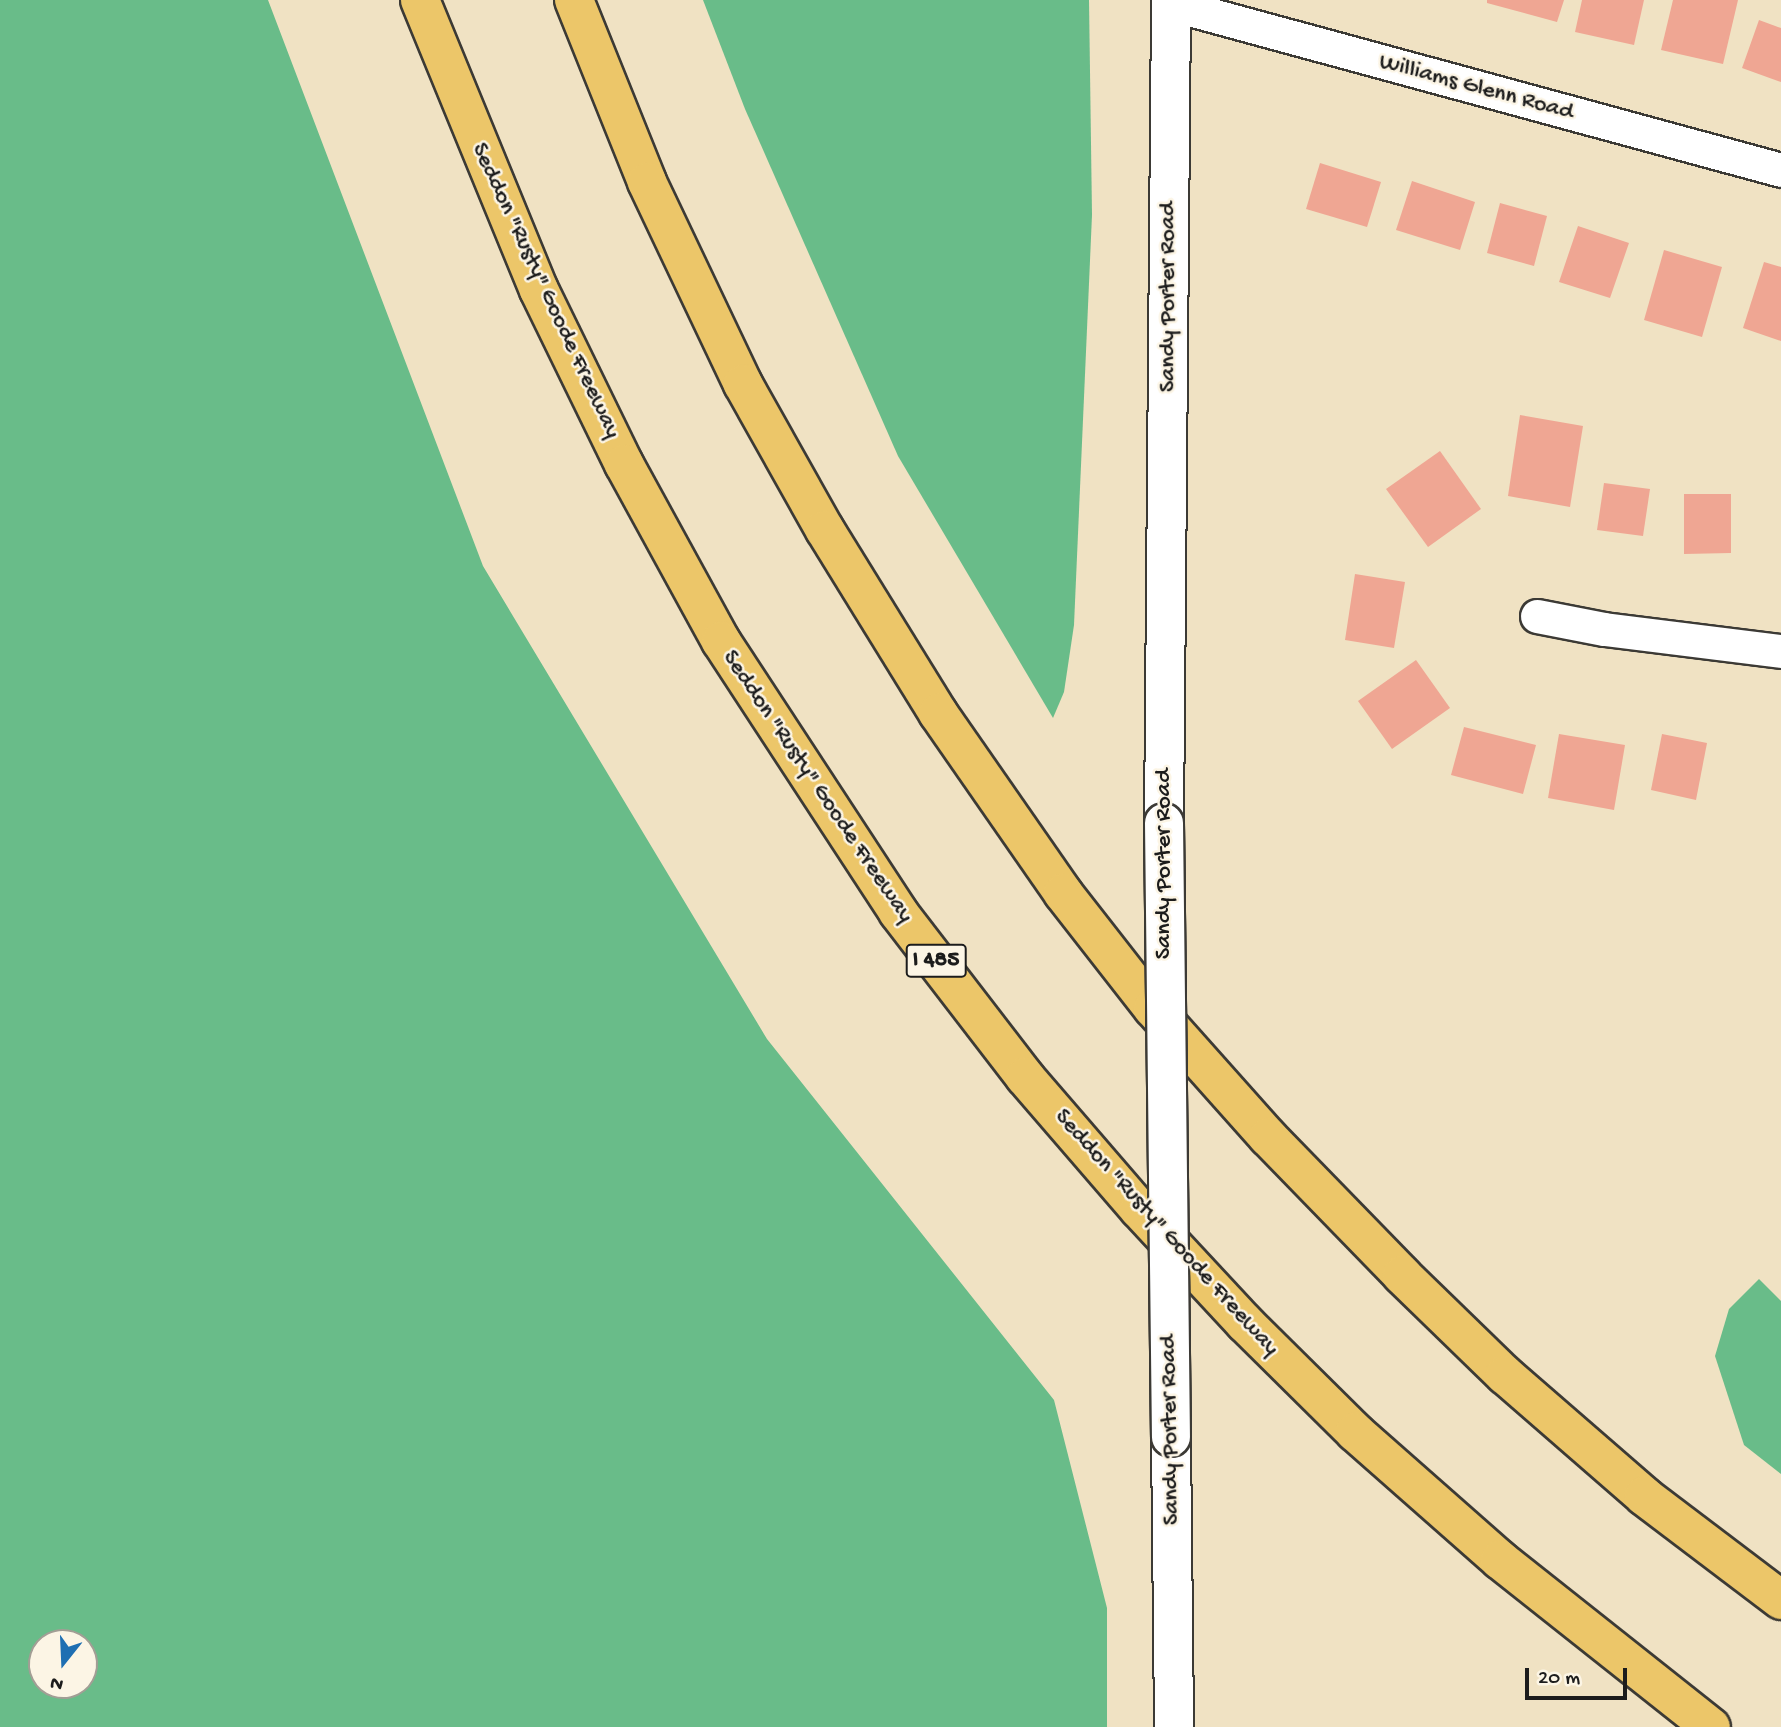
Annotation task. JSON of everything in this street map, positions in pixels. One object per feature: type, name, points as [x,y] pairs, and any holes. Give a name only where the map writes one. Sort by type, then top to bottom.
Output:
[{"type":"highway","name":"Seddon \"Rusty\" Goode Freeway","points":[[420,0],[539,290],[624,464],[721,641],[898,912],[1025,1077],[1139,1209],[1245,1323],[1355,1432],[1500,1560],[1711,1727]]},
{"type":"highway","points":[[574,0],[647,182],[743,384],[825,530],[938,713],[1063,893],[1180,1038],[1268,1137],[1402,1275],[1506,1375],[1644,1496],[1781,1600]]},
{"type":"street","name":"Williams Glenn Road","points":[[1171,2],[1781,170]]},
{"type":"street","name":"Sandy Porter Road","points":[[1171,2],[1164,823],[1174,1727]]},
{"type":"street","points":[[1537,616],[1604,629],[1781,651]]},
{"type":"green space","points":[[0,0],[268,0],[483,566],[767,1039],[1054,1400],[1107,1608],[1107,1727],[0,1727]]},
{"type":"green space","points":[[703,0],[1089,0],[1092,215],[1074,625],[1064,692],[1053,718],[898,456],[745,109]]},
{"type":"green space","points":[[1759,1279],[1781,1301],[1781,1474],[1744,1445],[1715,1356],[1729,1309]]},
{"type":"building","points":[[1487,0],[1564,0],[1557,22],[1487,3]]},
{"type":"building","points":[[1582,0],[1644,0],[1634,45],[1575,32]]},
{"type":"building","points":[[1673,0],[1738,0],[1723,64],[1661,50]]},
{"type":"building","points":[[1759,20],[1781,28],[1781,82],[1742,68]]},
{"type":"building","points":[[1320,163],[1381,182],[1367,227],[1306,209]]},
{"type":"building","points":[[1412,181],[1475,202],[1460,250],[1396,230]]},
{"type":"building","points":[[1500,203],[1547,216],[1534,266],[1487,253]]},
{"type":"building","points":[[1578,226],[1629,243],[1610,298],[1559,282]]},
{"type":"building","points":[[1664,250],[1722,267],[1702,337],[1644,320]]},
{"type":"building","points":[[1764,262],[1781,267],[1781,341],[1743,328]]},
{"type":"building","points":[[1520,415],[1583,426],[1570,507],[1508,496]]},
{"type":"building","points":[[1440,451],[1481,509],[1428,547],[1386,489]]},
{"type":"building","points":[[1604,483],[1650,489],[1643,536],[1597,530]]},
{"type":"building","points":[[1684,494],[1731,494],[1731,553],[1684,554]]},
{"type":"building","points":[[1355,574],[1405,582],[1394,648],[1345,640]]},
{"type":"building","points":[[1416,660],[1450,708],[1392,749],[1358,701]]},
{"type":"building","points":[[1464,727],[1536,745],[1523,794],[1451,775]]},
{"type":"building","points":[[1559,734],[1625,745],[1614,810],[1548,798]]},
{"type":"building","points":[[1662,734],[1707,743],[1696,800],[1651,790]]}]
